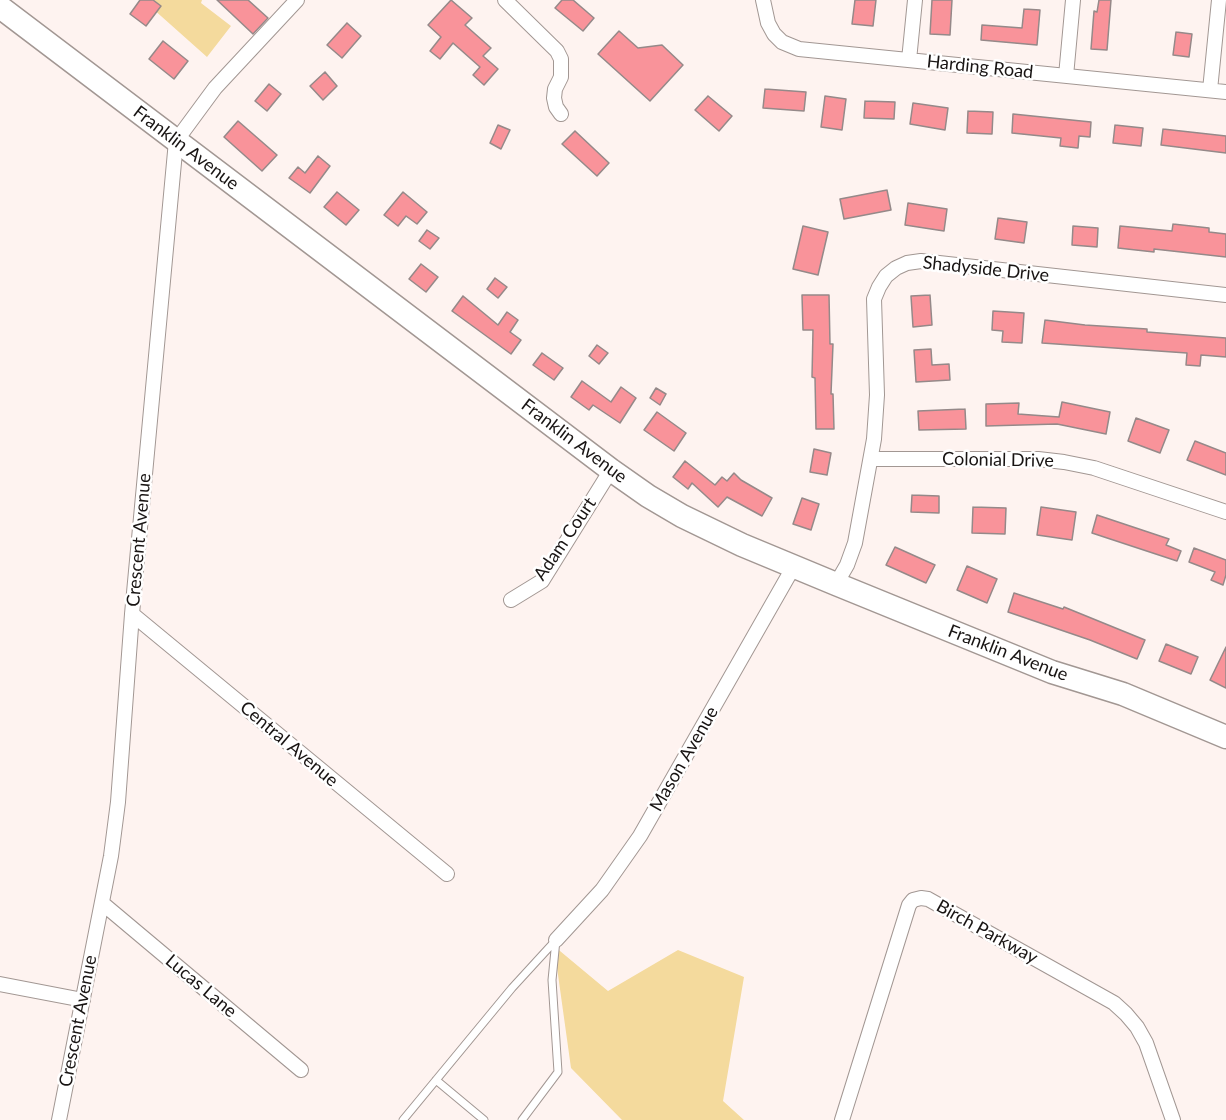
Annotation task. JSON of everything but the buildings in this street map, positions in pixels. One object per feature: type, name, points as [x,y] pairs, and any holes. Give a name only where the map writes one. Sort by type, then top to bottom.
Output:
[{"type":"main road","name":"Franklin Avenue","points":[[0,7],[611,470],[682,516],[718,535],[1052,672],[1123,694],[1226,737]]},
{"type":"street","points":[[176,141],[215,88],[297,0]]},
{"type":"street","points":[[506,0],[561,59],[561,77],[554,98],[561,114]]},
{"type":"street","name":"Harding Road","points":[[763,0],[768,23],[774,34],[782,42],[794,48],[1226,92]]},
{"type":"street","points":[[909,60],[915,0]]},
{"type":"street","points":[[1066,76],[1073,0]]},
{"type":"street","points":[[1210,90],[1219,0]]},
{"type":"street","name":"Crescent Avenue","points":[[59,1120],[111,856],[118,801],[132,614],[176,141]]},
{"type":"street","name":"Shadyside Drive","points":[[836,584],[847,565],[855,543],[871,459],[877,395],[874,299],[882,282],[896,268],[907,263],[921,261],[1226,295]]},
{"type":"street","name":"Colonial Drive","points":[[871,459],[1038,459],[1064,462],[1094,468],[1226,512]]},
{"type":"street","name":"Adam Court","points":[[511,600],[542,581],[611,470]]},
{"type":"street","name":"Mason Avenue","points":[[556,940],[602,890],[640,836],[794,566]]},
{"type":"street","name":"Central Avenue","points":[[132,614],[447,874]]},
{"type":"street","name":"Birch Parkway","points":[[842,1120],[909,905],[913,900],[921,898],[928,899],[1104,998],[1126,1014],[1146,1043],[1173,1120]]},
{"type":"street","name":"Lucas Lane","points":[[102,903],[301,1070]]},
{"type":"street","points":[[0,984],[83,1000]]},
{"type":"lane","points":[[403,1120],[512,988],[556,940]]},
{"type":"lane","points":[[522,1120],[558,1072],[552,980],[556,940]]},
{"type":"lane","points":[[436,1080],[484,1120]]},
{"type":"shaded area","points":[[143,0],[202,0],[201,3],[231,26],[207,57]]},
{"type":"shaded area","points":[[554,946],[608,991],[678,950],[744,977],[723,1101],[744,1120],[622,1120],[571,1068]]}]
